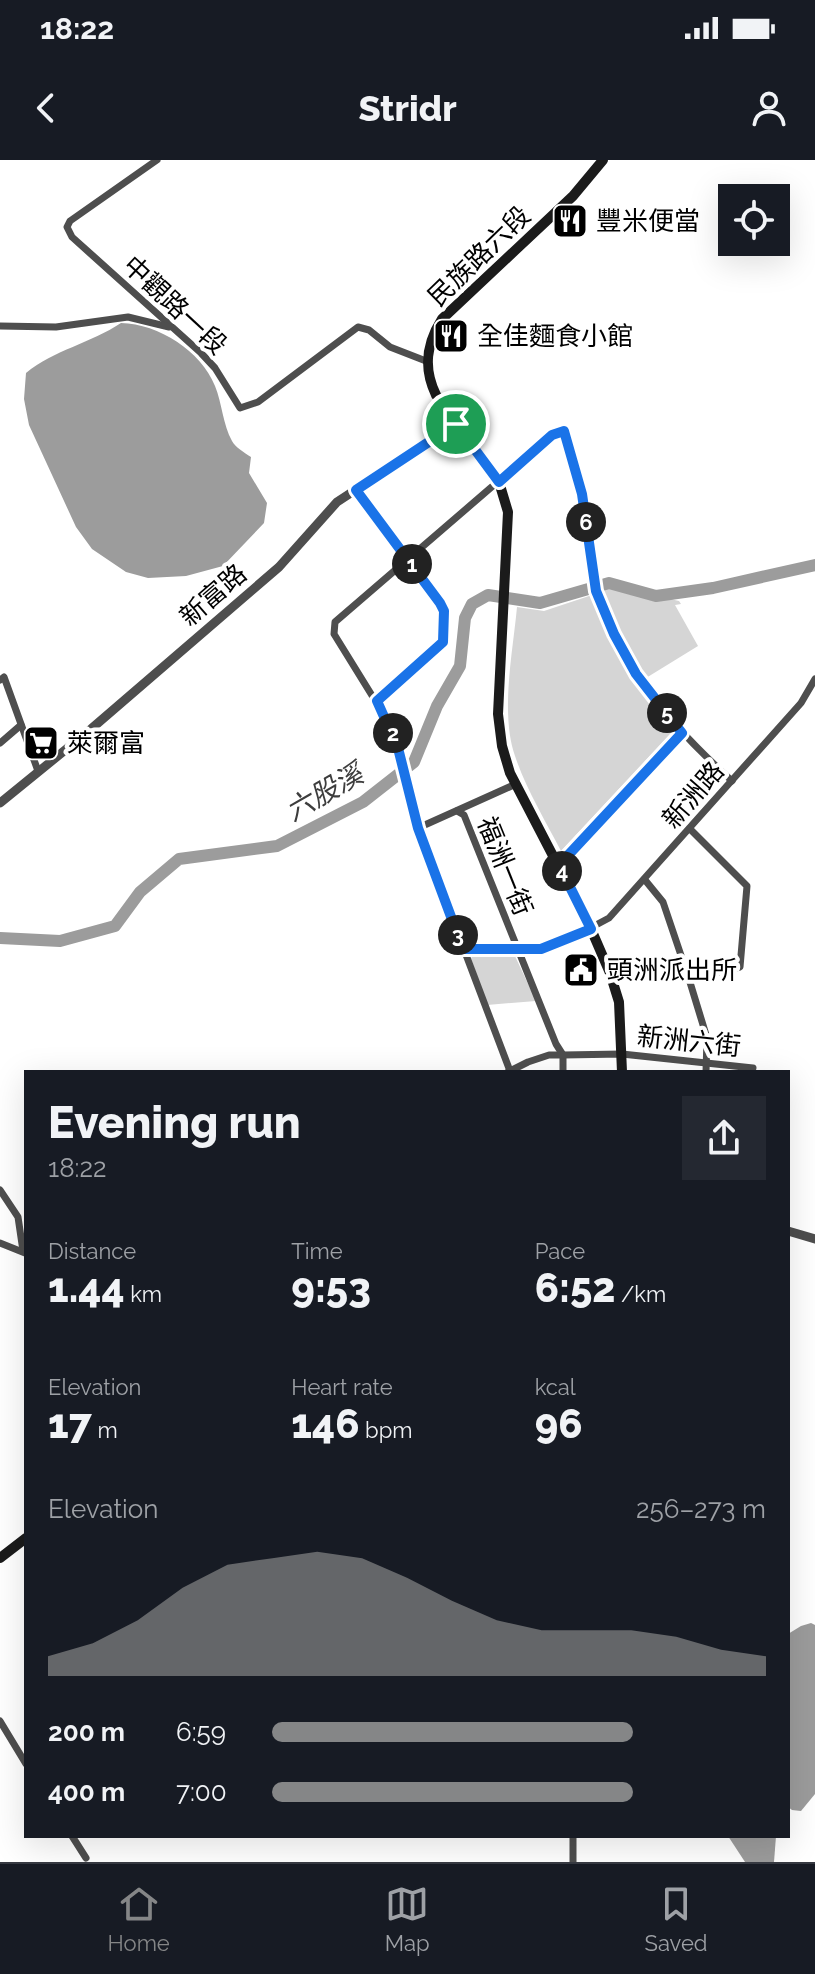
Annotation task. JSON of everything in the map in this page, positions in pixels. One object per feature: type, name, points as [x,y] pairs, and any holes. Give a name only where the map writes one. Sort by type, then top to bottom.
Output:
[{"type":"main road","name":"民族路六段","points":[[426,361],[435,330],[442,319],[573,196],[603,160]]},
{"type":"main road","points":[[426,361],[428,379],[436,395],[499,482],[508,512],[498,714],[502,746],[516,784],[591,929],[618,994],[622,1070]]},
{"type":"main road","points":[[0,1558],[24,1540]]},
{"type":"street","name":"中觀路一段","points":[[157,160],[70,221],[67,227],[72,237],[215,368],[240,408],[258,402],[358,327],[369,330],[390,347],[426,361]]},
{"type":"street","points":[[0,326],[56,327],[128,317],[171,327]]},
{"type":"street","name":"新富路","points":[[0,803],[279,567],[337,502],[456,424]]},
{"type":"street","points":[[509,1070],[418,828],[398,748],[377,701],[334,634],[335,622],[552,435],[564,431],[582,494],[596,591],[614,634],[636,674],[682,733],[732,781]]},
{"type":"street","points":[[356,490],[444,611],[443,642],[377,701]]},
{"type":"street","points":[[2,679],[38,771]]},
{"type":"street","name":"新洲路","points":[[463,949],[552,946],[609,918],[801,703],[815,679]]},
{"type":"street","points":[[0,743],[21,725]]},
{"type":"street","points":[[559,865],[682,733]]},
{"type":"street","name":"福洲一街","points":[[418,828],[516,784]]},
{"type":"street","name":"福洲一街","points":[[457,811],[464,815],[563,1055],[563,1070]]},
{"type":"street","points":[[689,979],[740,967],[747,886],[690,829]]},
{"type":"street","points":[[645,880],[663,902],[689,979],[707,1038],[707,1068]]},
{"type":"street","name":"新洲六街","points":[[511,1070],[549,1055],[622,1054],[707,1068],[753,1068]]},
{"type":"street","points":[[0,1190],[18,1217],[24,1248]]},
{"type":"street","points":[[790,1232],[815,1239]]},
{"type":"street","points":[[0,1243],[24,1253]]},
{"type":"street","points":[[0,1721],[24,1761]]},
{"type":"street","points":[[73,1838],[86,1858]]},
{"type":"street","points":[[573,1838],[573,1862]]},
{"type":"shaded area","points":[[121,323],[164,334],[200,362],[215,386],[232,441],[251,457],[249,473],[267,503],[264,523],[223,566],[186,576],[148,578],[126,572],[92,549],[76,527],[29,425],[24,399],[26,373],[48,358]]},
{"type":"shaded area","points":[[617,587],[679,601],[681,604],[675,605],[698,646],[646,678],[626,644],[602,588]]},
{"type":"shaded area","points":[[592,595],[628,669],[673,731],[561,851],[525,780],[511,739],[508,702],[517,607],[544,611]]},
{"type":"shaded area","points":[[475,954],[515,956],[536,1001],[487,1005],[471,958]]},
{"type":"shaded area","points":[[815,1625],[815,1794],[801,1811],[790,1808],[790,1633],[801,1626]]},
{"type":"shaded area","points":[[729,1838],[776,1838],[774,1862],[745,1862]]},
{"type":"waterway","name":"六股溪","points":[[0,938],[60,941],[115,926],[140,892],[179,859],[277,846],[363,802],[414,762],[437,706],[460,666],[465,618],[472,604],[488,595],[540,603],[609,583],[656,596],[713,588],[815,565]]},
{"type":"place","name":"豐米便當","points":[[570,221]]},
{"type":"place","name":"全佳麵食小館","points":[[451,336]]},
{"type":"place","name":"萊爾富","points":[[41,743]]},
{"type":"place","name":"頭洲派出所","points":[[581,970]]},
{"type":"route","points":[[456,424],[499,482],[552,435],[564,431],[582,494],[596,591],[614,634],[636,674],[682,733],[559,865],[591,929],[541,949],[463,949],[418,828],[398,748],[377,701],[443,642],[444,611],[356,490],[456,424]]}]
